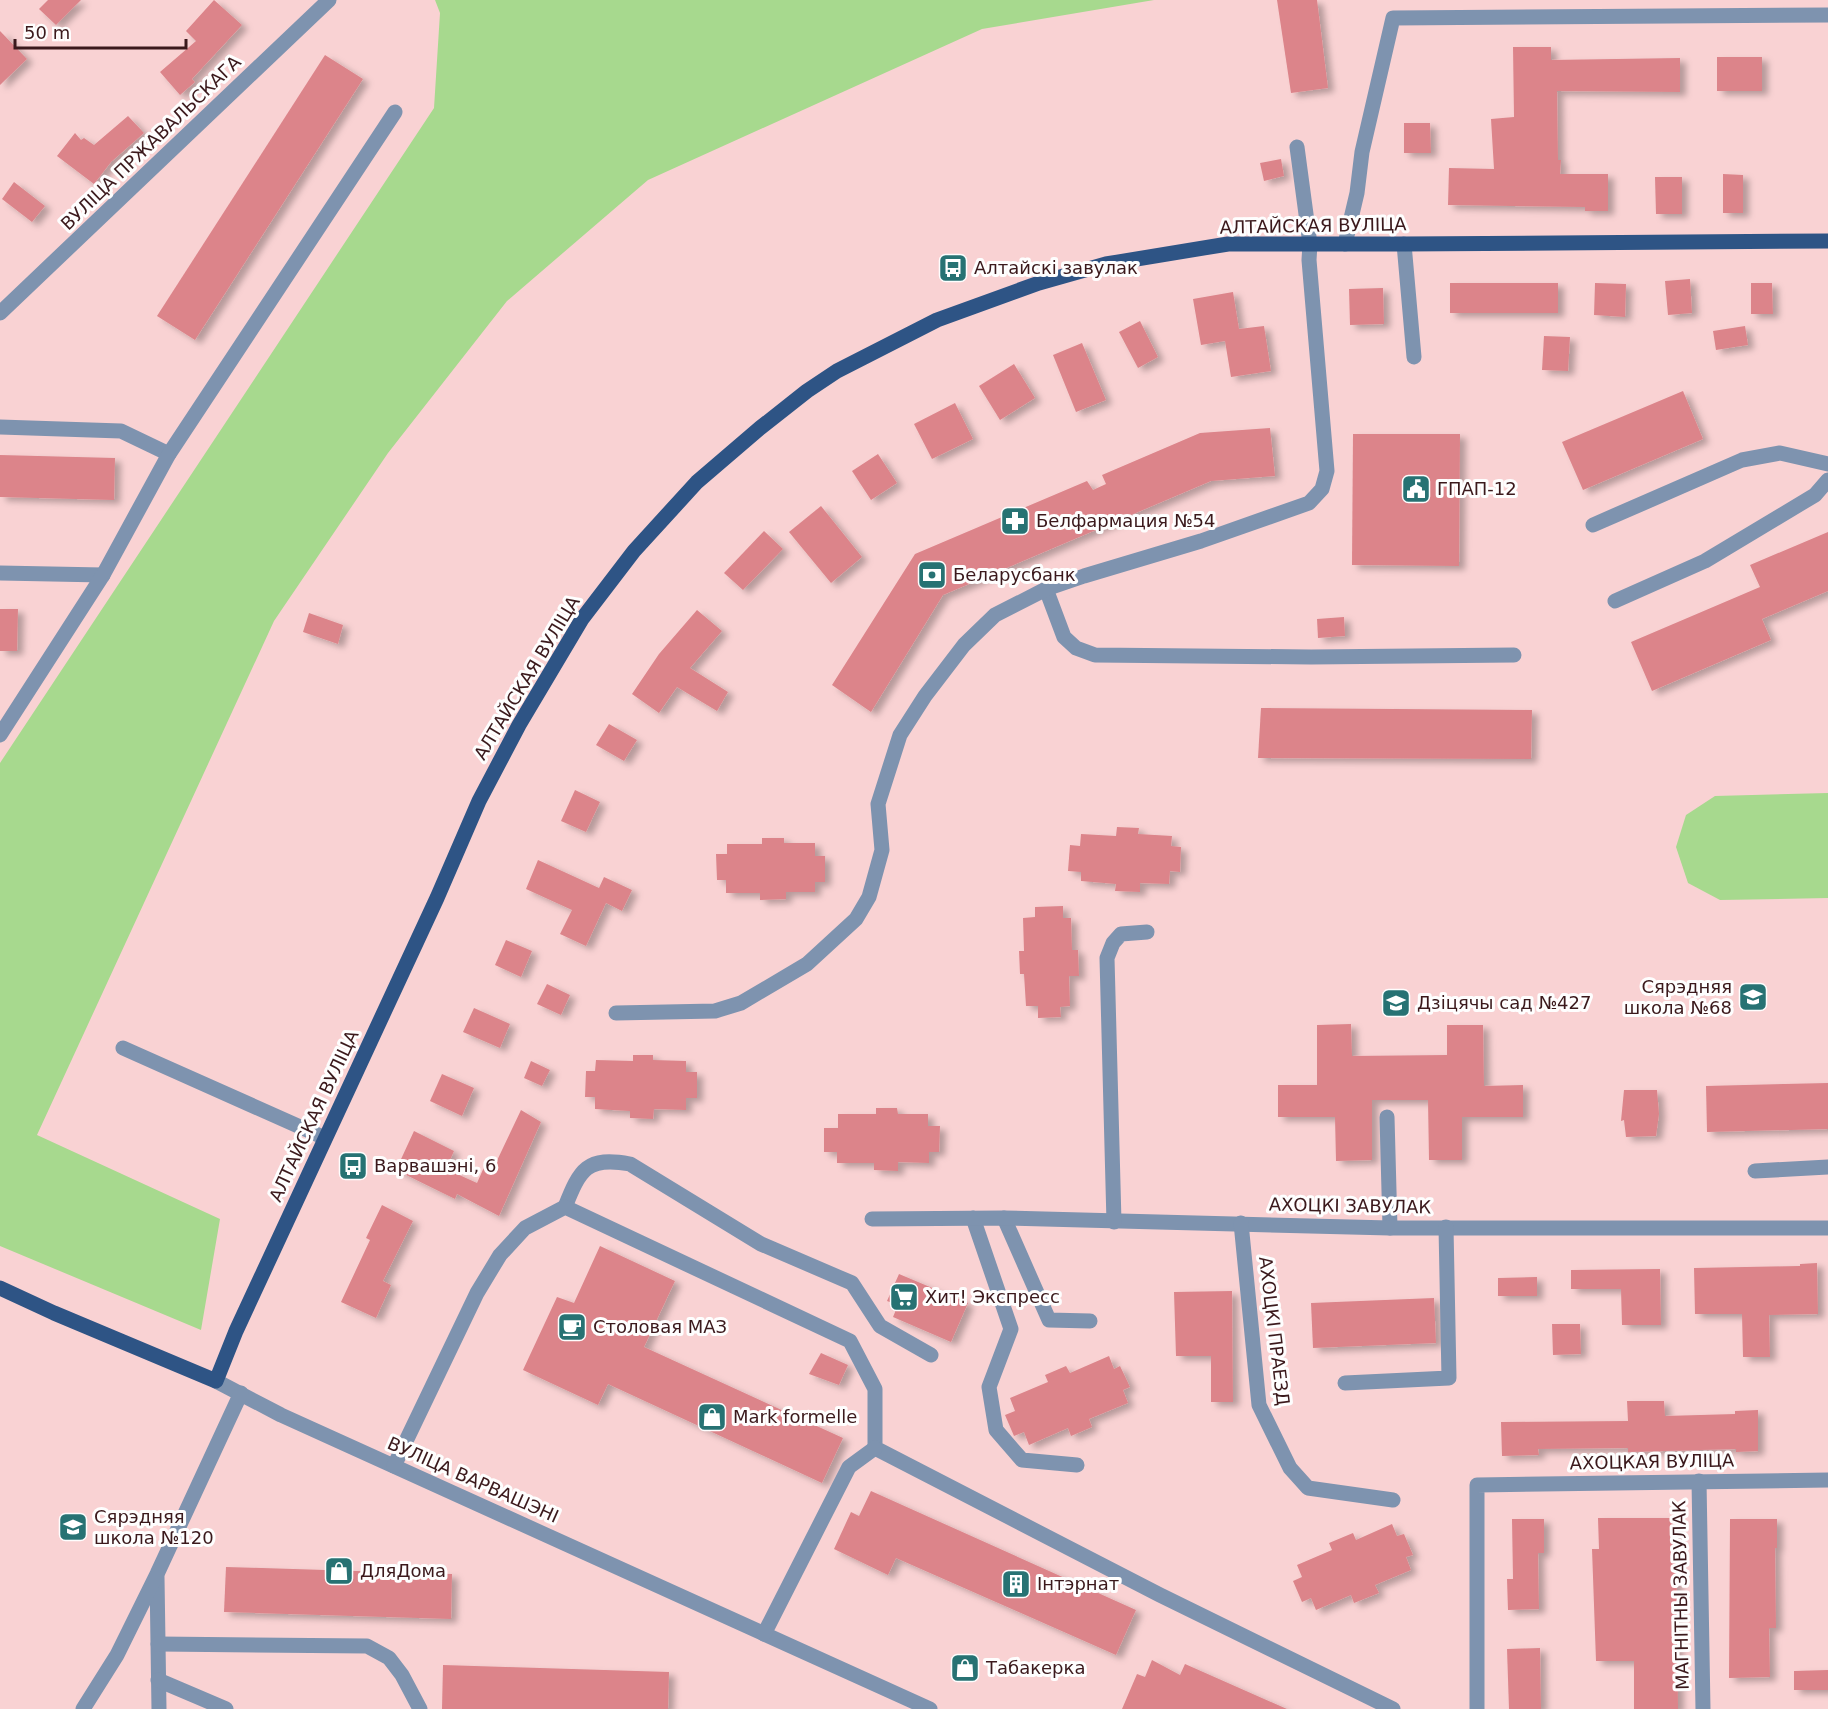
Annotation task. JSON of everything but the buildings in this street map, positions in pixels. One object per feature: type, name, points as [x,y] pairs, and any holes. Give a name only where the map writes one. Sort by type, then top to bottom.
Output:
[{"type":"main road","name":"АЛТАЙСКАЯ ВУЛІЦА","points":[[216,1381],[236,1331],[437,898],[479,801],[519,725],[582,619],[634,551],[698,482],[760,428],[830,376],[937,320],[1039,283],[1106,264],[1228,244],[1828,241]]},
{"type":"main road","name":"ВУЛІЦА ВАРВАШЭНІ","points":[[0,1287],[216,1381]]},
{"type":"street","name":"ВУЛІЦА ПРЖАВАЛЬСКАГА","points":[[0,314],[328,0]]},
{"type":"street","points":[[1345,244],[1357,193],[1362,152],[1393,18],[1828,15]]},
{"type":"street","points":[[1,732],[103,575],[169,454],[395,112]]},
{"type":"street","points":[[616,1012],[715,1011],[741,1003],[807,964],[856,919],[869,897],[882,850],[878,804],[900,735],[925,696],[964,645],[995,615],[1046,589],[1201,541],[1309,503],[1322,489],[1327,471],[1311,283],[1310,244],[1298,147]]},
{"type":"street","points":[[1404,244],[1414,357]]},
{"type":"street","points":[[0,428],[121,431],[169,454]]},
{"type":"street","points":[[1593,525],[1742,460],[1779,453],[1828,465]]},
{"type":"street","points":[[1615,601],[1705,561],[1815,495],[1828,480]]},
{"type":"street","points":[[0,573],[103,575]]},
{"type":"street","points":[[1046,589],[1064,637],[1076,648],[1095,655],[1311,657],[1514,655]]},
{"type":"street","points":[[1114,1222],[1107,958],[1113,943],[1121,934],[1147,932]]},
{"type":"street","points":[[123,1048],[325,1138]]},
{"type":"street","points":[[1387,1117],[1390,1228]]},
{"type":"street","points":[[394,1466],[477,1293],[500,1255],[525,1228],[565,1207],[574,1185],[588,1166],[608,1160],[630,1164],[760,1244],[852,1283],[880,1326],[931,1355]]},
{"type":"street","points":[[1755,1171],[1828,1167]]},
{"type":"street","points":[[565,1207],[850,1341],[875,1389],[875,1448]]},
{"type":"street","points":[[973,1218],[1011,1329],[989,1387],[996,1430],[1022,1460],[1077,1465]]},
{"type":"street","points":[[1004,1218],[1049,1320],[1090,1321]]},
{"type":"street","name":"АХОЦКІ ЗАВУЛАК","points":[[872,1219],[1004,1218],[1390,1228],[1828,1228]]},
{"type":"street","name":"АХОЦКІ ПРАЕЗД","points":[[1241,1224],[1259,1405],[1290,1468],[1308,1488],[1393,1500]]},
{"type":"street","points":[[1345,1383],[1449,1378],[1446,1227]]},
{"type":"street","name":"ВУЛІЦА ВАРВАШЭНІ","points":[[216,1381],[281,1415],[930,1709]]},
{"type":"street","points":[[83,1709],[117,1655],[241,1393]]},
{"type":"street","points":[[764,1634],[849,1467],[875,1448]]},
{"type":"street","points":[[875,1448],[1160,1595],[1393,1709]]},
{"type":"street","name":"АХОЦКАЯ ВУЛІЦА","points":[[1477,1709],[1477,1485],[1828,1479]]},
{"type":"street","name":"МАГНІТНЫ ЗАВУЛАК","points":[[1699,1480],[1703,1709]]},
{"type":"street","points":[[157,1574],[159,1709]]},
{"type":"street","points":[[158,1644],[367,1646],[388,1658],[402,1675],[420,1709]]},
{"type":"street","points":[[158,1680],[226,1709]]},
{"type":"green space","points":[[435,0],[1154,0],[982,29],[648,180],[507,301],[388,453],[274,621],[37,1135],[220,1219],[201,1330],[0,1246],[0,763],[434,108],[440,13]]},
{"type":"green space","points":[[1828,793],[1828,898],[1720,900],[1688,883],[1676,847],[1686,815],[1715,796]]},
{"type":"place","name":"Алтайскі завулак","points":[[953,268]]},
{"type":"place","name":"ГПАП-12","points":[[1416,489]]},
{"type":"place","name":"Белфармация №54","points":[[1015,521]]},
{"type":"place","name":"Беларусбанк","points":[[932,575]]},
{"type":"place","name":"Сярэдняя школа №68","points":[[1753,997]]},
{"type":"place","name":"Дзіцячы сад №427","points":[[1396,1003]]},
{"type":"place","name":"Варвашэні, 6","points":[[353,1166]]},
{"type":"place","name":"Хит! Экспресс","points":[[904,1297]]},
{"type":"place","name":"Столовая МАЗ","points":[[572,1327]]},
{"type":"place","name":"Mark formelle","points":[[712,1417]]},
{"type":"place","name":"Сярэдняя школа №120","points":[[73,1527]]},
{"type":"place","name":"ДляДома","points":[[339,1571]]},
{"type":"place","name":"Інтэрнат","points":[[1016,1584]]},
{"type":"place","name":"Табакерка","points":[[965,1668]]}]
